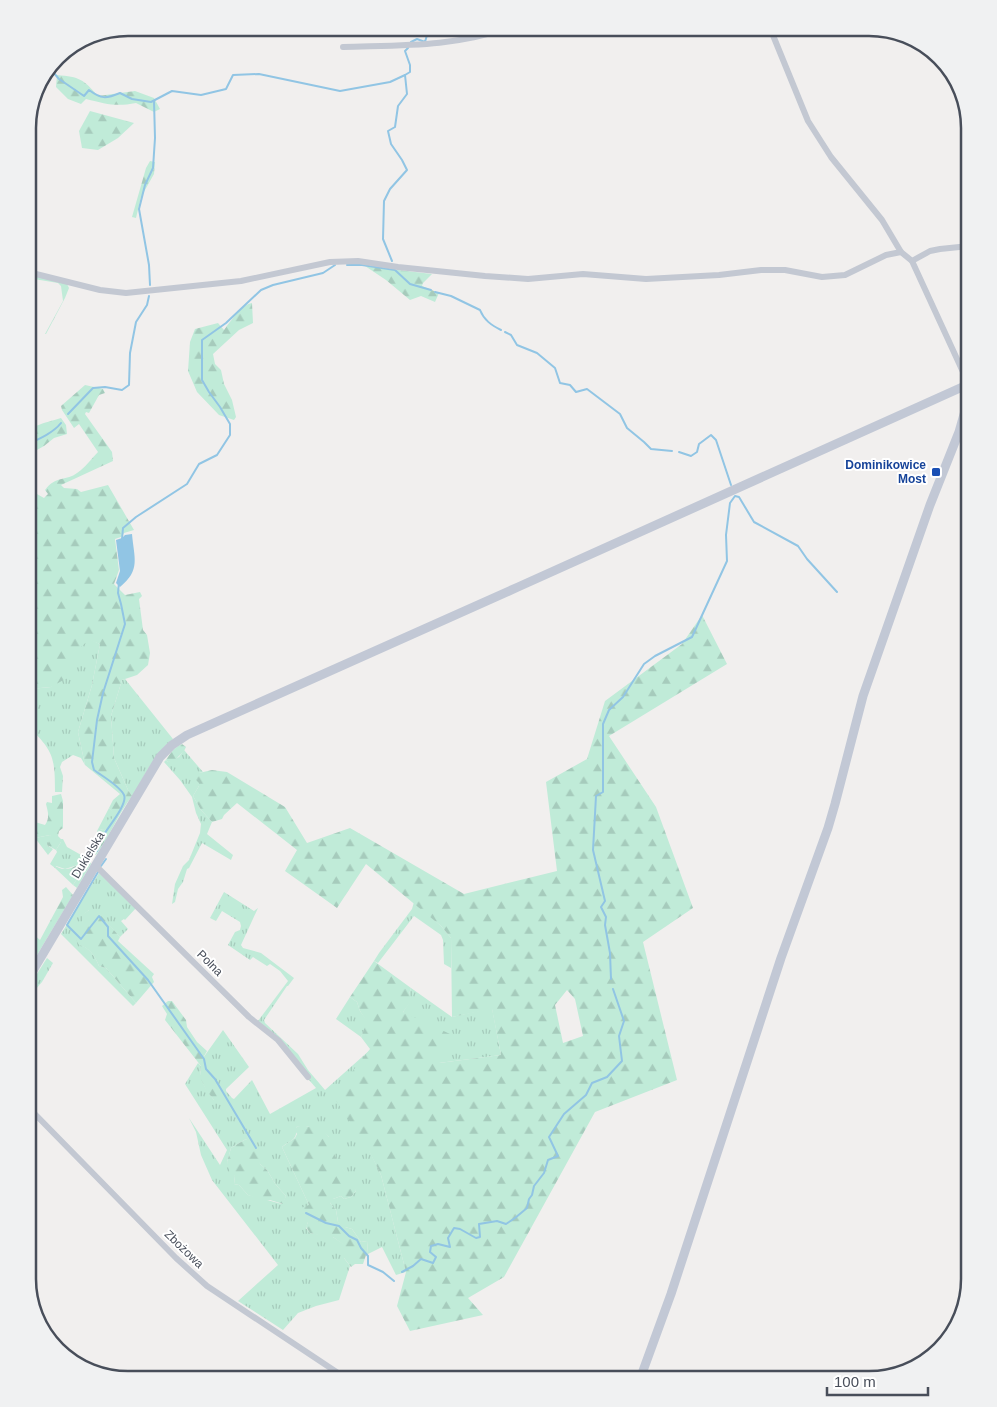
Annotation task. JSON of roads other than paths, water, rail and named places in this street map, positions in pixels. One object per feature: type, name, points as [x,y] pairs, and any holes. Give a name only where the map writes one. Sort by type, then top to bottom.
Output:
[{"type":"main road","name":"Dukielska","points":[[36,966],[160,757],[187,734],[961,389]]},
{"type":"main road","points":[[643,1371],[671,1294],[781,958],[833,812],[863,696],[930,505],[961,426]]},
{"type":"street","points":[[343,47],[447,42],[479,36]]},
{"type":"street","points":[[773,36],[808,121],[831,158],[882,220],[900,252],[912,262],[961,368]]},
{"type":"street","points":[[912,262],[930,251],[961,247]]},
{"type":"street","points":[[36,274],[100,290],[126,294],[241,281],[330,262],[358,261],[398,267],[528,279],[583,274],[646,279],[719,275],[761,270],[786,270],[822,277],[845,275],[886,255],[900,252]]},
{"type":"street","name":"Polna","points":[[96,866],[249,1017],[278,1040],[308,1077]]},
{"type":"street","name":"Zbożowa","points":[[36,1115],[176,1258],[207,1286],[336,1371]]},
{"type":"water","points":[[132,534],[135,557],[134,569],[127,581],[120,587],[116,583],[120,571],[116,540],[125,535]]},
{"type":"waterway","points":[[411,42],[417,39],[425,42],[427,36]]},
{"type":"waterway","points":[[392,261],[383,239],[384,201],[390,189],[407,170],[391,144],[388,131],[395,127],[398,106],[407,94],[405,75],[410,72],[410,65],[405,51],[408,48]]},
{"type":"waterway","points":[[54,73],[59,79],[84,96],[89,90],[100,96],[107,97],[120,93],[132,99],[151,102],[172,91],[201,95],[226,89],[233,75],[259,74],[340,91],[390,82],[405,75]]},
{"type":"waterway","points":[[150,285],[149,265],[139,209],[145,185],[153,168],[155,138],[154,101]]},
{"type":"waterway","points":[[122,539],[123,528],[136,517],[187,484],[199,464],[217,455],[230,435],[230,424],[202,380],[202,340],[226,323],[261,290],[273,285],[323,273],[335,265]]},
{"type":"waterway","points":[[347,265],[362,265],[395,270],[410,284],[431,290]]},
{"type":"waterway","points":[[435,292],[451,296],[480,310],[488,322],[501,330]]},
{"type":"waterway","points":[[68,414],[93,388],[105,387],[122,390],[129,385],[130,353],[136,322],[147,305],[149,296]]},
{"type":"waterway","points":[[505,332],[511,335],[517,345],[537,353],[555,368],[560,383],[570,385],[576,392],[587,389],[620,414],[627,428],[651,449],[672,451]]},
{"type":"waterway","points":[[36,440],[50,433],[61,423]]},
{"type":"waterway","points":[[679,452],[691,456],[697,452],[699,444],[711,435],[716,440],[731,485]]},
{"type":"waterway","points":[[611,979],[610,953],[605,925],[606,917],[601,907],[605,901],[593,850],[596,796],[603,792],[603,724],[609,710],[623,697],[644,664],[655,656],[692,637],[727,561],[726,535],[730,503],[735,496],[739,497],[754,522],[798,546],[807,559],[837,592]]},
{"type":"waterway","points":[[97,851],[103,836],[120,810],[124,799],[124,795],[119,788],[94,770],[92,762],[97,720],[103,693],[125,624],[118,593],[119,582]]},
{"type":"waterway","points":[[101,866],[106,859]]},
{"type":"waterway","points":[[98,872],[67,925],[81,939],[99,916],[108,927],[108,936],[148,980],[204,1059],[206,1069],[215,1079],[256,1148]]},
{"type":"waterway","points":[[402,1272],[421,1259],[433,1263],[436,1257],[430,1252],[431,1246],[438,1244],[450,1247],[448,1238],[454,1228],[460,1229],[476,1238],[480,1237],[479,1224],[497,1221],[506,1224],[527,1208],[534,1186],[544,1173],[548,1160],[558,1156],[549,1137],[564,1114],[586,1095],[592,1083],[607,1077],[622,1061],[619,1036],[624,1021],[613,989]]},
{"type":"waterway","points":[[306,1213],[326,1223],[339,1226],[349,1236],[357,1240],[368,1256],[368,1265],[383,1272],[394,1281]]},
{"type":"place","name":"Dominikowice Most","points":[[936,472]]}]
